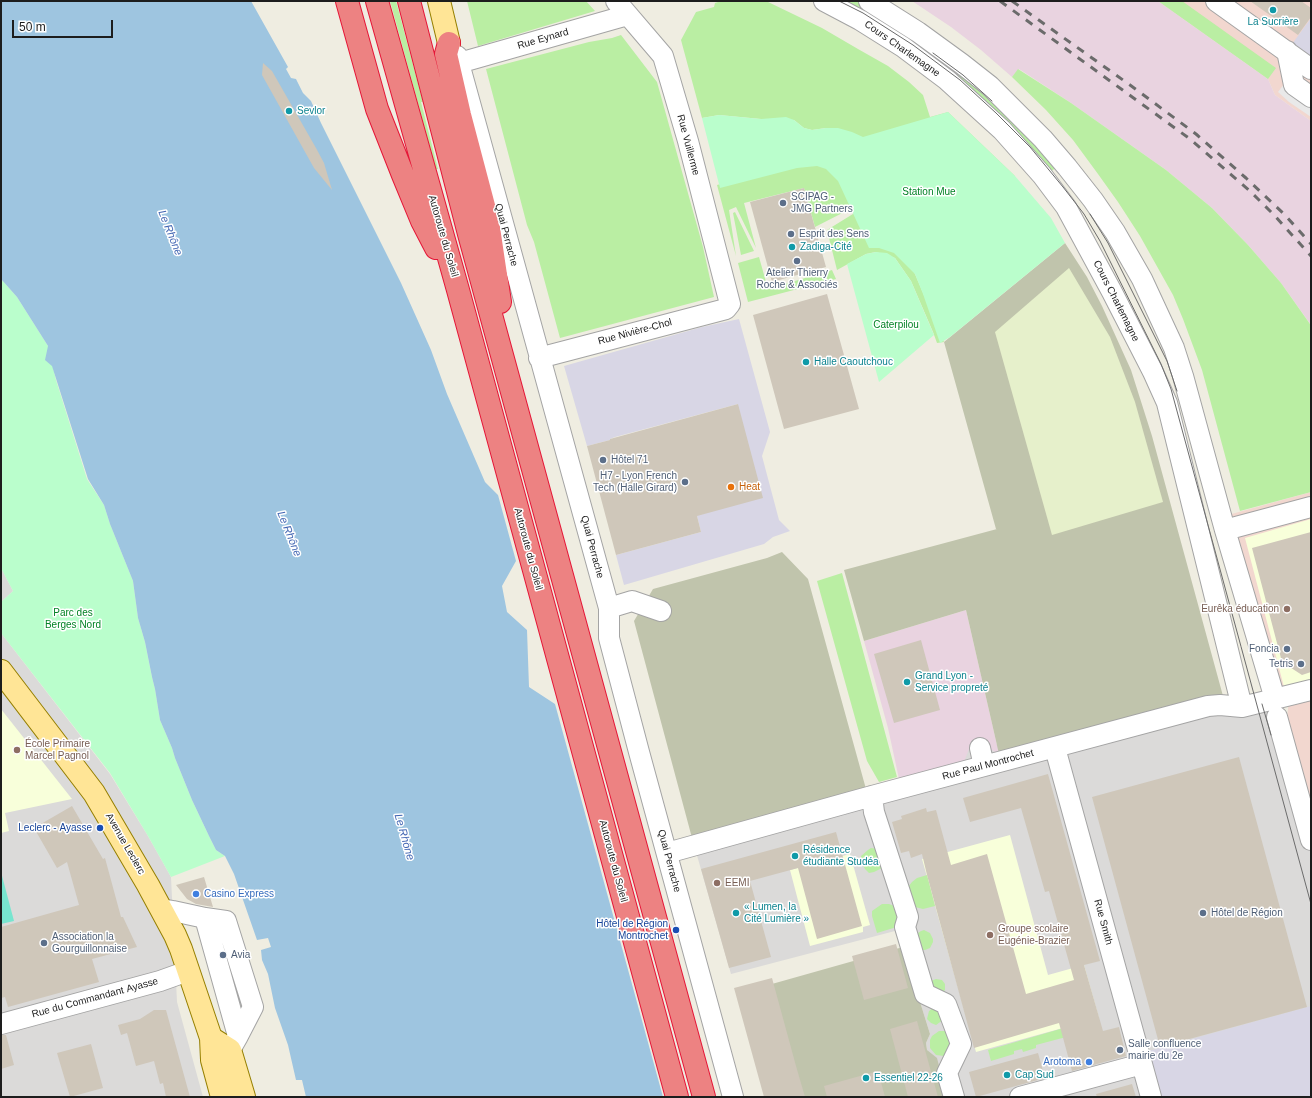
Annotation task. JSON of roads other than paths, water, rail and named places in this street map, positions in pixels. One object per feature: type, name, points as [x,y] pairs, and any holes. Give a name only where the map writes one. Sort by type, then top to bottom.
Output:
[{"type":"highway","points":[[338,1],[354,29]]},
{"type":"highway","points":[[347,1],[377,109],[422,222],[458,290]]},
{"type":"highway","name":"Autoroute du Soleil","points":[[377,1],[458,290],[677,1097]]},
{"type":"highway","points":[[409,1],[469,234],[515,398],[542,504],[704,1097]]},
{"type":"highway","points":[[449,43],[446,54],[460,115],[488,221],[515,398]]},
{"type":"main road","name":"Quai Perrache","points":[[439,1],[449,43]]},
{"type":"main road","name":"Avenue Leclerc","points":[[1,671],[94,793],[122,839],[161,909],[181,949],[211,1038],[212,1060],[222,1097]]},
{"type":"main road","points":[[211,1038],[234,1043],[244,1097]]},
{"type":"street","name":"Cours Charlemagne","points":[[824,1],[860,20],[903,48],[947,80],[1002,130],[1042,175],[1066,207],[1153,372],[1167,404],[1242,707]]},
{"type":"street","name":"Cours Charlemagne","points":[[869,1],[918,32],[990,86],[1058,156],[1093,200],[1115,232],[1142,279],[1174,348],[1183,376],[1276,708],[1311,840]]},
{"type":"street","points":[[1216,1],[1311,69]]},
{"type":"street","name":"Rue Eynard","points":[[459,63],[622,8]]},
{"type":"street","name":"Rue Vuillerme","points":[[622,8],[663,56],[688,142],[730,304]]},
{"type":"street","name":"Quai Perrache","points":[[449,43],[455,50],[459,63],[609,608],[609,638],[733,1097]]},
{"type":"street","points":[[1287,51],[1294,85],[1311,97]]},
{"type":"street","points":[[1084,239],[1108,221]]},
{"type":"street","name":"Rue Nivière-Chol","points":[[539,358],[726,309],[730,304]]},
{"type":"street","points":[[1225,530],[1311,507]]},
{"type":"street","points":[[609,608],[632,601],[661,611]]},
{"type":"street","name":"Rue Paul Montrochet","points":[[667,853],[872,796],[982,757],[1055,748],[1208,706],[1220,705],[1276,708],[1311,690]]},
{"type":"street","name":"Rue Smith","points":[[1055,748],[1151,1097]]},
{"type":"street","points":[[872,796],[874,812],[908,917],[905,927],[925,994],[946,1004],[961,1044],[947,1073],[954,1097]]},
{"type":"street","points":[[161,909],[226,921],[252,1008],[234,1043]]},
{"type":"street","name":"Rue du Commandant Ayasse","points":[[1,1024],[160,981],[188,971]]},
{"type":"street","points":[[1020,1097],[1142,1064]]},
{"type":"water","name":"Le Rhône","points":[[1,1],[251,1],[288,67],[286,69],[291,78],[296,79],[303,93],[311,101],[401,283],[431,350],[447,394],[485,482],[498,495],[516,561],[502,586],[507,612],[527,630],[529,687],[555,704],[663,1097],[306,1097],[302,1080],[296,1080],[288,1045],[275,1008],[268,974],[262,960],[261,950],[271,947],[268,938],[257,940],[234,874],[225,856],[216,850],[209,836],[192,800],[160,720],[145,642],[138,618],[133,581],[104,505],[88,479],[52,366],[45,360],[48,346],[17,297],[1,279]]},
{"type":"tram line","points":[[839,1],[863,13],[913,45],[960,80],[996,113],[1030,147],[1063,187],[1084,214],[1100,241],[1161,364],[1171,389],[1311,904]]},
{"type":"tram line","points":[[933,53],[963,75],[992,101]]},
{"type":"tram line","points":[[1090,214],[1108,243],[1167,361],[1177,391]]},
{"type":"tram line","points":[[1262,704],[1271,735]]},
{"type":"railway","points":[[1000,1],[1190,139],[1250,191],[1311,256]]},
{"type":"railway","points":[[1012,1],[1196,134],[1285,215],[1311,244]]},
{"type":"place","name":"La Sucrière","points":[[1273,10]]},
{"type":"place","name":"Sevlor","points":[[289,111]]},
{"type":"place","name":"SCIPAG - JMG Partners","points":[[783,203]]},
{"type":"place","name":"Esprit des Sens","points":[[791,234]]},
{"type":"place","name":"Zadiga-Cité","points":[[792,247]]},
{"type":"place","name":"Atelier Thierry Roche & Associés","points":[[797,261]]},
{"type":"place","name":"Halle Caoutchouc","points":[[806,362]]},
{"type":"place","name":"Hôtel 71","points":[[603,460]]},
{"type":"place","name":"H7 - Lyon French Tech (Halle Girard)","points":[[685,482]]},
{"type":"place","name":"Heat","points":[[731,487]]},
{"type":"place","name":"Eurêka éducation","points":[[1287,609]]},
{"type":"place","name":"Foncia","points":[[1287,649]]},
{"type":"place","name":"Tetris","points":[[1301,664]]},
{"type":"place","name":"Grand Lyon - Service propreté","points":[[907,682]]},
{"type":"place","name":"École Primaire Marcel Pagnol","points":[[17,750]]},
{"type":"place","name":"Leclerc - Ayasse","points":[[100,828]]},
{"type":"place","name":"Résidence étudiante Studéa","points":[[795,856]]},
{"type":"place","name":"EEMI","points":[[717,883]]},
{"type":"place","name":"Casino Express","points":[[196,894]]},
{"type":"place","name":"« Lumen, la Cité Lumière »","points":[[736,913]]},
{"type":"place","name":"Hôtel de Région","points":[[1203,913]]},
{"type":"place","name":"Hôtel de Région Montrochet","points":[[676,930]]},
{"type":"place","name":"Groupe scolaire Eugénie-Brazier","points":[[990,935]]},
{"type":"place","name":"Association la Gourguillonnaise","points":[[44,943]]},
{"type":"place","name":"Avia","points":[[223,955]]},
{"type":"place","name":"Salle confluence mairie du 2e","points":[[1120,1050]]},
{"type":"place","name":"Arotoma","points":[[1089,1062]]},
{"type":"place","name":"Cap Sud","points":[[1007,1075]]},
{"type":"place","name":"Essentiel 22-26","points":[[866,1078]]},
{"type":"park label","name":"Station Mue","points":[[929,192]]},
{"type":"park label","name":"Caterpilou","points":[[896,325]]},
{"type":"park label","name":"Parc des Berges Nord","points":[[73,618]]}]
